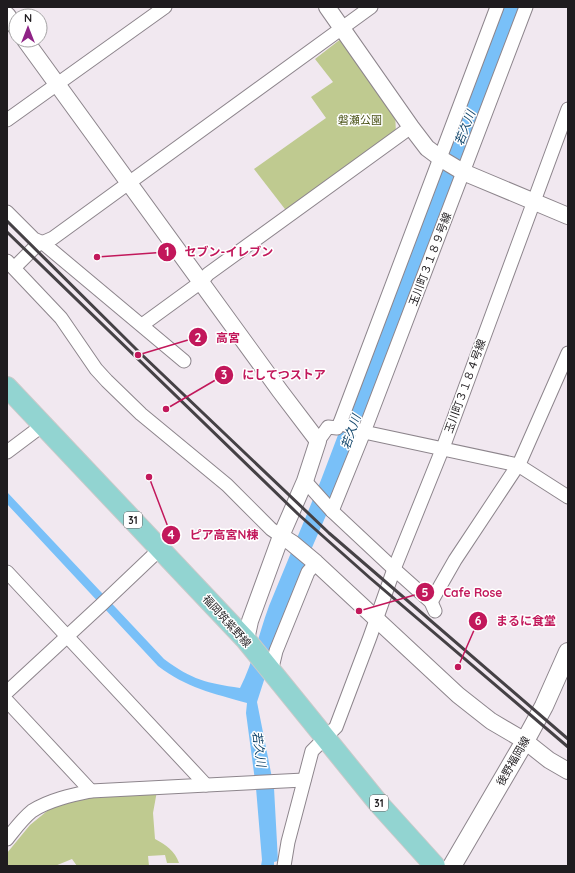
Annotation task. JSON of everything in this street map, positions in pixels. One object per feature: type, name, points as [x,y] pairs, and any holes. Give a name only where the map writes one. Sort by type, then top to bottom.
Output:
[{"type":"main road","name":"福岡筑紫野線","points":[[7,386],[246,640],[379,804],[435,866]]},
{"type":"main road","name":"後野福岡線","points":[[452,866],[544,706],[568,652]]},
{"type":"street","points":[[7,120],[165,7]]},
{"type":"street","points":[[327,7],[427,148],[441,159],[463,172],[568,216]]},
{"type":"street","points":[[371,7],[53,238],[37,245],[11,264],[61,318],[96,368],[107,381],[141,414],[227,485],[271,529],[314,561],[464,699],[490,721],[525,741],[550,760],[568,771]]},
{"type":"street","points":[[246,640],[250,621],[309,486],[318,441],[328,426],[337,428],[340,423],[441,159],[497,7]]},
{"type":"street","name":"玉川町３１８９号線","points":[[332,511],[364,432],[526,7]]},
{"type":"street","points":[[31,48],[318,441]]},
{"type":"street","name":"玉川町３１８４号線","points":[[284,866],[288,842],[312,751],[336,727],[394,569],[442,448],[568,109]]},
{"type":"street","points":[[142,325],[201,282],[208,274],[411,127]]},
{"type":"street","points":[[7,212],[34,239],[42,243],[184,361]]},
{"type":"street","points":[[309,486],[332,511],[433,607],[455,560],[518,465],[568,353]]},
{"type":"street","points":[[340,423],[364,432],[518,465],[568,497]]},
{"type":"street","points":[[7,452],[43,425]]},
{"type":"street","points":[[7,692],[160,549]]},
{"type":"street","points":[[266,666],[276,651],[308,572],[314,561]]},
{"type":"street","points":[[7,572],[206,785]]},
{"type":"street","points":[[7,701],[91,791]]},
{"type":"street","points":[[7,839],[21,821],[46,804],[91,791],[304,780]]},
{"type":"green space","name":"磐瀬公園","points":[[342,38],[395,111],[396,134],[288,213],[254,169],[326,118],[311,97],[333,82],[315,59]]},
{"type":"green space","points":[[157,791],[153,813],[155,839],[170,849],[179,863],[167,863],[165,855],[148,856],[149,866],[77,866],[72,859],[55,866],[7,866],[7,853],[30,825],[52,807],[91,795]]},
{"type":"water","name":"若久川","points":[[500,7],[522,7],[334,497],[304,566],[288,615],[276,643],[257,702],[274,788],[278,861],[274,862],[274,866],[261,866],[262,860],[256,788],[246,713],[247,703],[211,693],[190,685],[179,680],[158,666],[7,504],[7,492],[164,659],[183,672],[200,680],[240,688],[245,678],[269,606],[321,480]]},
{"type":"railway","points":[[7,221],[140,353],[329,533],[568,739]]},
{"type":"railway","points":[[7,232],[298,514],[370,578],[568,747]]},
{"type":"place","name":"セブン-イレブン","points":[[97,257]]},
{"type":"place","name":"高宮","points":[[138,355]]},
{"type":"place","name":"にしてつストア","points":[[166,409]]},
{"type":"place","name":"ピア高宮N棟","points":[[149,477]]},
{"type":"place","name":"Cafe Rose","points":[[359,611]]},
{"type":"place","name":"まるに食堂","points":[[458,667]]}]
